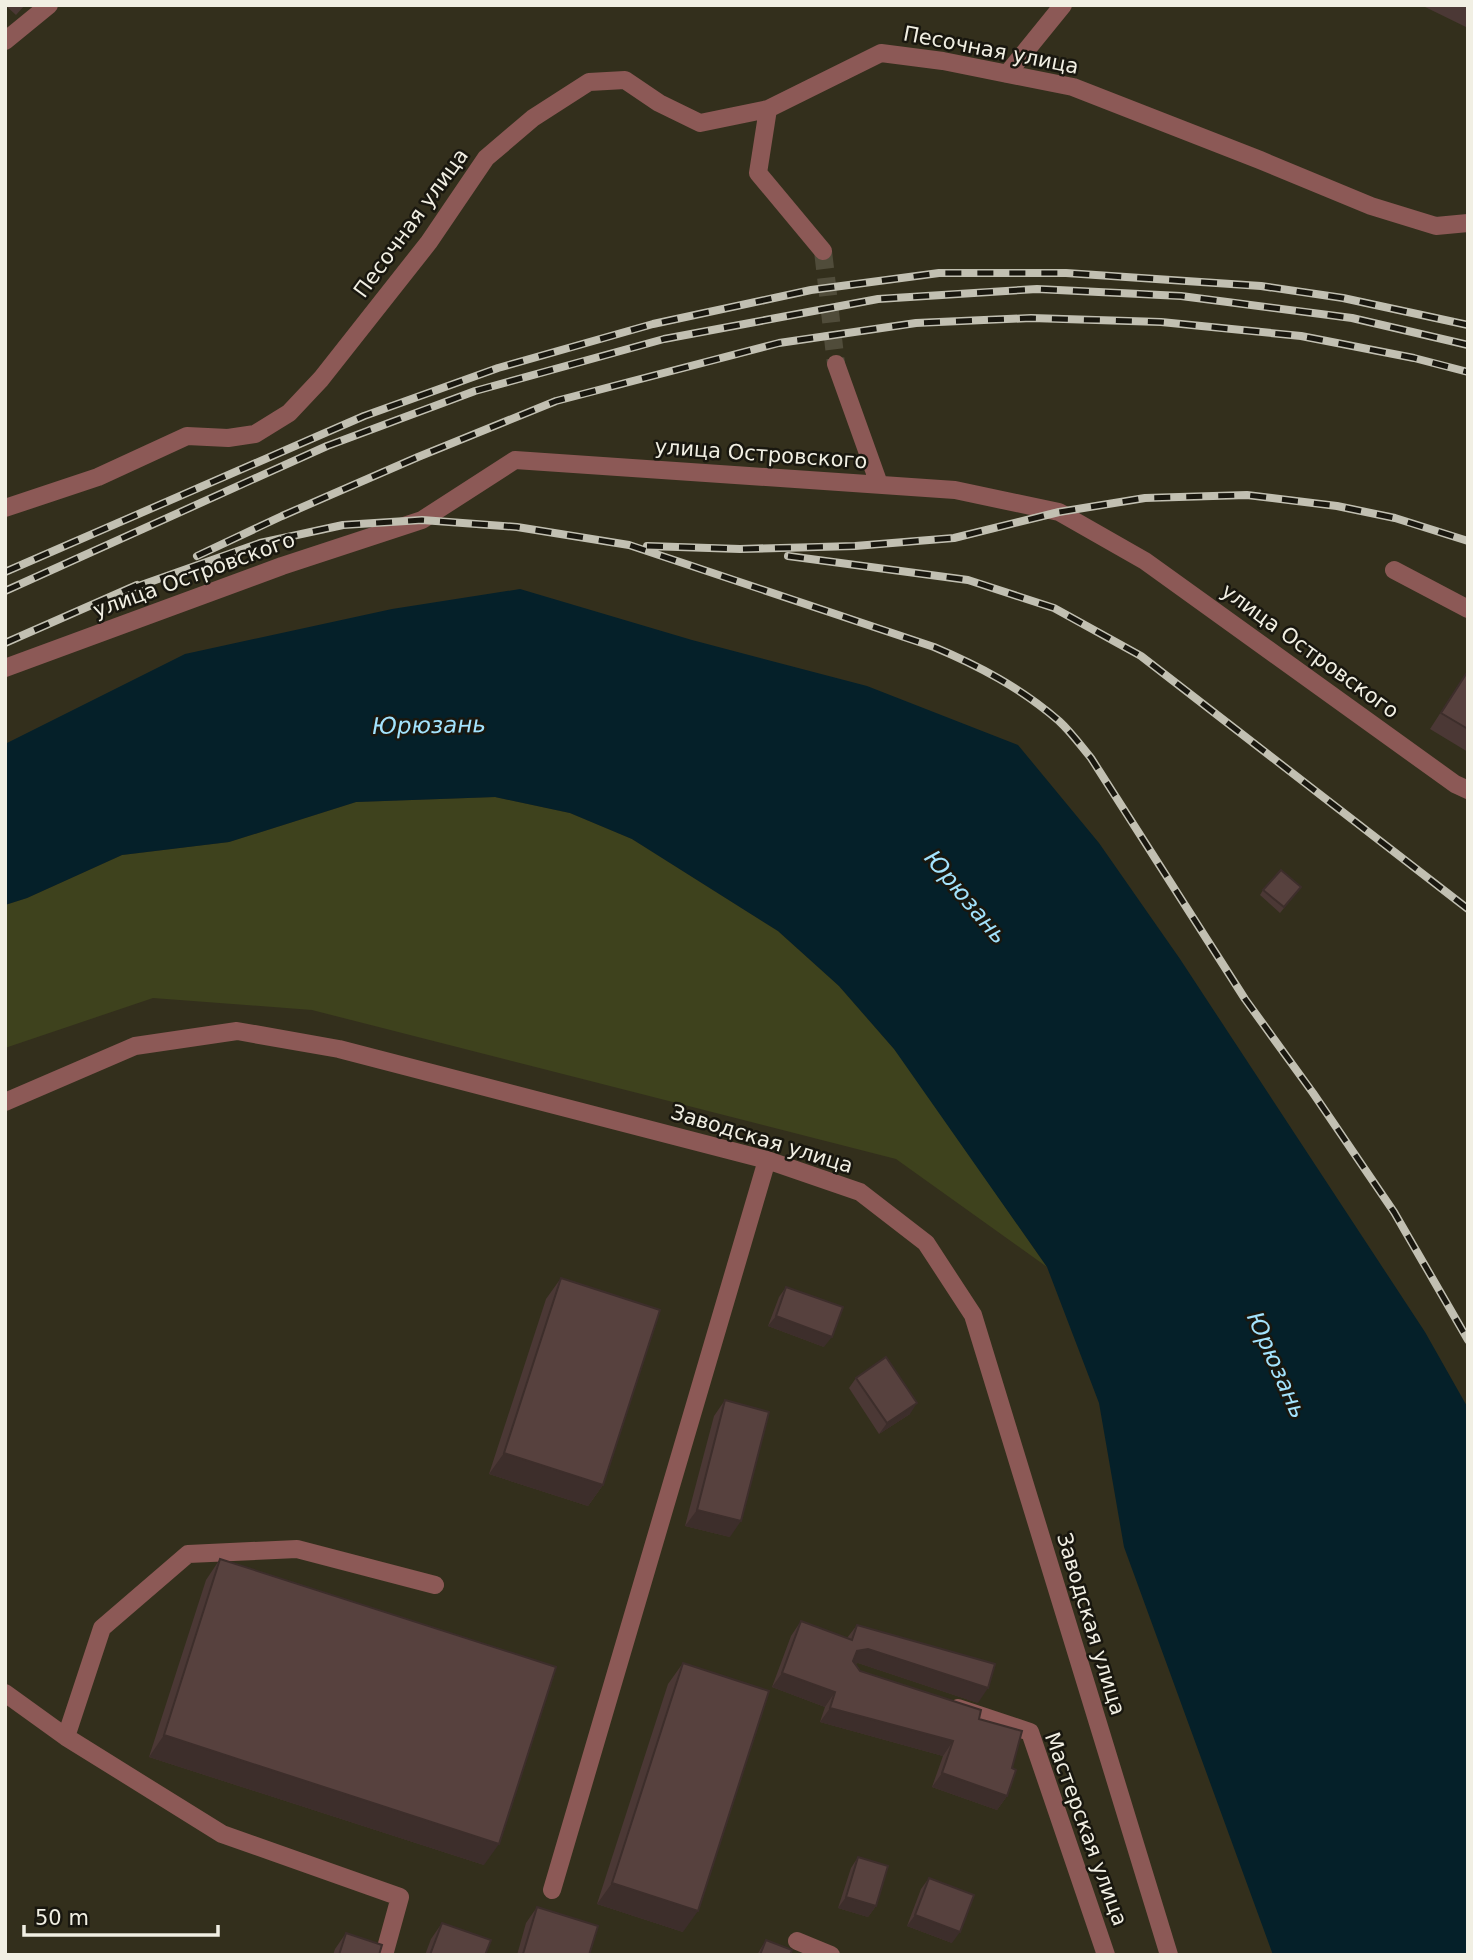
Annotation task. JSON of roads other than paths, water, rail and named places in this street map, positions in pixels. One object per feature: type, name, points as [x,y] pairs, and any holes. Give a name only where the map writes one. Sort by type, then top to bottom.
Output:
[{"type":"street","points":[[5,41],[49,5]]},
{"type":"street","points":[[1007,74],[1063,5]]},
{"type":"street","name":"Песочная улица","points":[[5,508],[98,477],[187,436],[228,438],[255,433],[289,413],[321,379],[429,242],[486,158],[533,118],[589,82],[625,80],[659,103],[700,123],[768,109],[881,53],[943,61],[1073,87],[1371,206],[1436,226],[1468,223]]},
{"type":"street","points":[[768,109],[758,173],[822,251]]},
{"type":"street","points":[[836,364],[879,484]]},
{"type":"street","name":"улица Островского","points":[[5,668],[282,566],[422,520],[515,460],[955,490],[1059,512],[1145,561],[1455,784],[1468,790]]},
{"type":"street","points":[[1394,570],[1468,608]]},
{"type":"street","name":"Заводская улица","points":[[5,1102],[135,1046],[237,1031],[340,1049],[767,1160],[860,1192],[926,1243],[973,1315],[1169,1955]]},
{"type":"street","points":[[552,1890],[767,1160]]},
{"type":"street","points":[[66,1737],[102,1628],[188,1554],[297,1549],[435,1585]]},
{"type":"street","points":[[5,1693],[66,1737],[222,1834],[400,1897],[384,1955]]},
{"type":"street","name":"Мастерская улица","points":[[942,1703],[1030,1732],[1107,1955]]},
{"type":"street","points":[[797,1941],[831,1955]]},
{"type":"water","name":"Юрюзань","points":[[520,589],[692,640],[867,686],[1018,745],[1099,843],[1180,959],[1425,1332],[1468,1408],[1468,1955],[1273,1955],[1124,1547],[1099,1403],[1047,1267],[894,1049],[839,986],[778,931],[632,839],[570,813],[495,797],[356,802],[229,842],[122,855],[27,898],[5,905],[5,744],[185,654],[392,609]]},
{"type":"tunnel","points":[[823,251],[836,364]]},
{"type":"railway","points":[[5,572],[364,416],[498,368],[653,324],[811,290],[939,273],[1066,273],[1261,286],[1343,298],[1468,325]]},
{"type":"railway","points":[[5,591],[327,446],[475,391],[664,339],[878,299],[1037,289],[1181,296],[1352,318],[1468,345]]},
{"type":"railway","points":[[197,556],[418,457],[556,401],[779,343],[916,323],[1031,318],[1161,322],[1301,336],[1414,358],[1468,372]]},
{"type":"railway","points":[[647,546],[740,549],[855,546],[954,538],[1059,512],[1145,498],[1247,495],[1337,506],[1395,518],[1468,541]]},
{"type":"railway","points":[[130,589],[260,543],[343,525],[422,520],[517,527],[629,545],[934,647],[999,679],[1030,698],[1059,721],[1091,758],[1245,999],[1394,1212],[1468,1340]]},
{"type":"railway","points":[[788,556],[968,580],[1054,608],[1141,656],[1468,909]]},
{"type":"railway","points":[[5,643],[137,585]]}]
